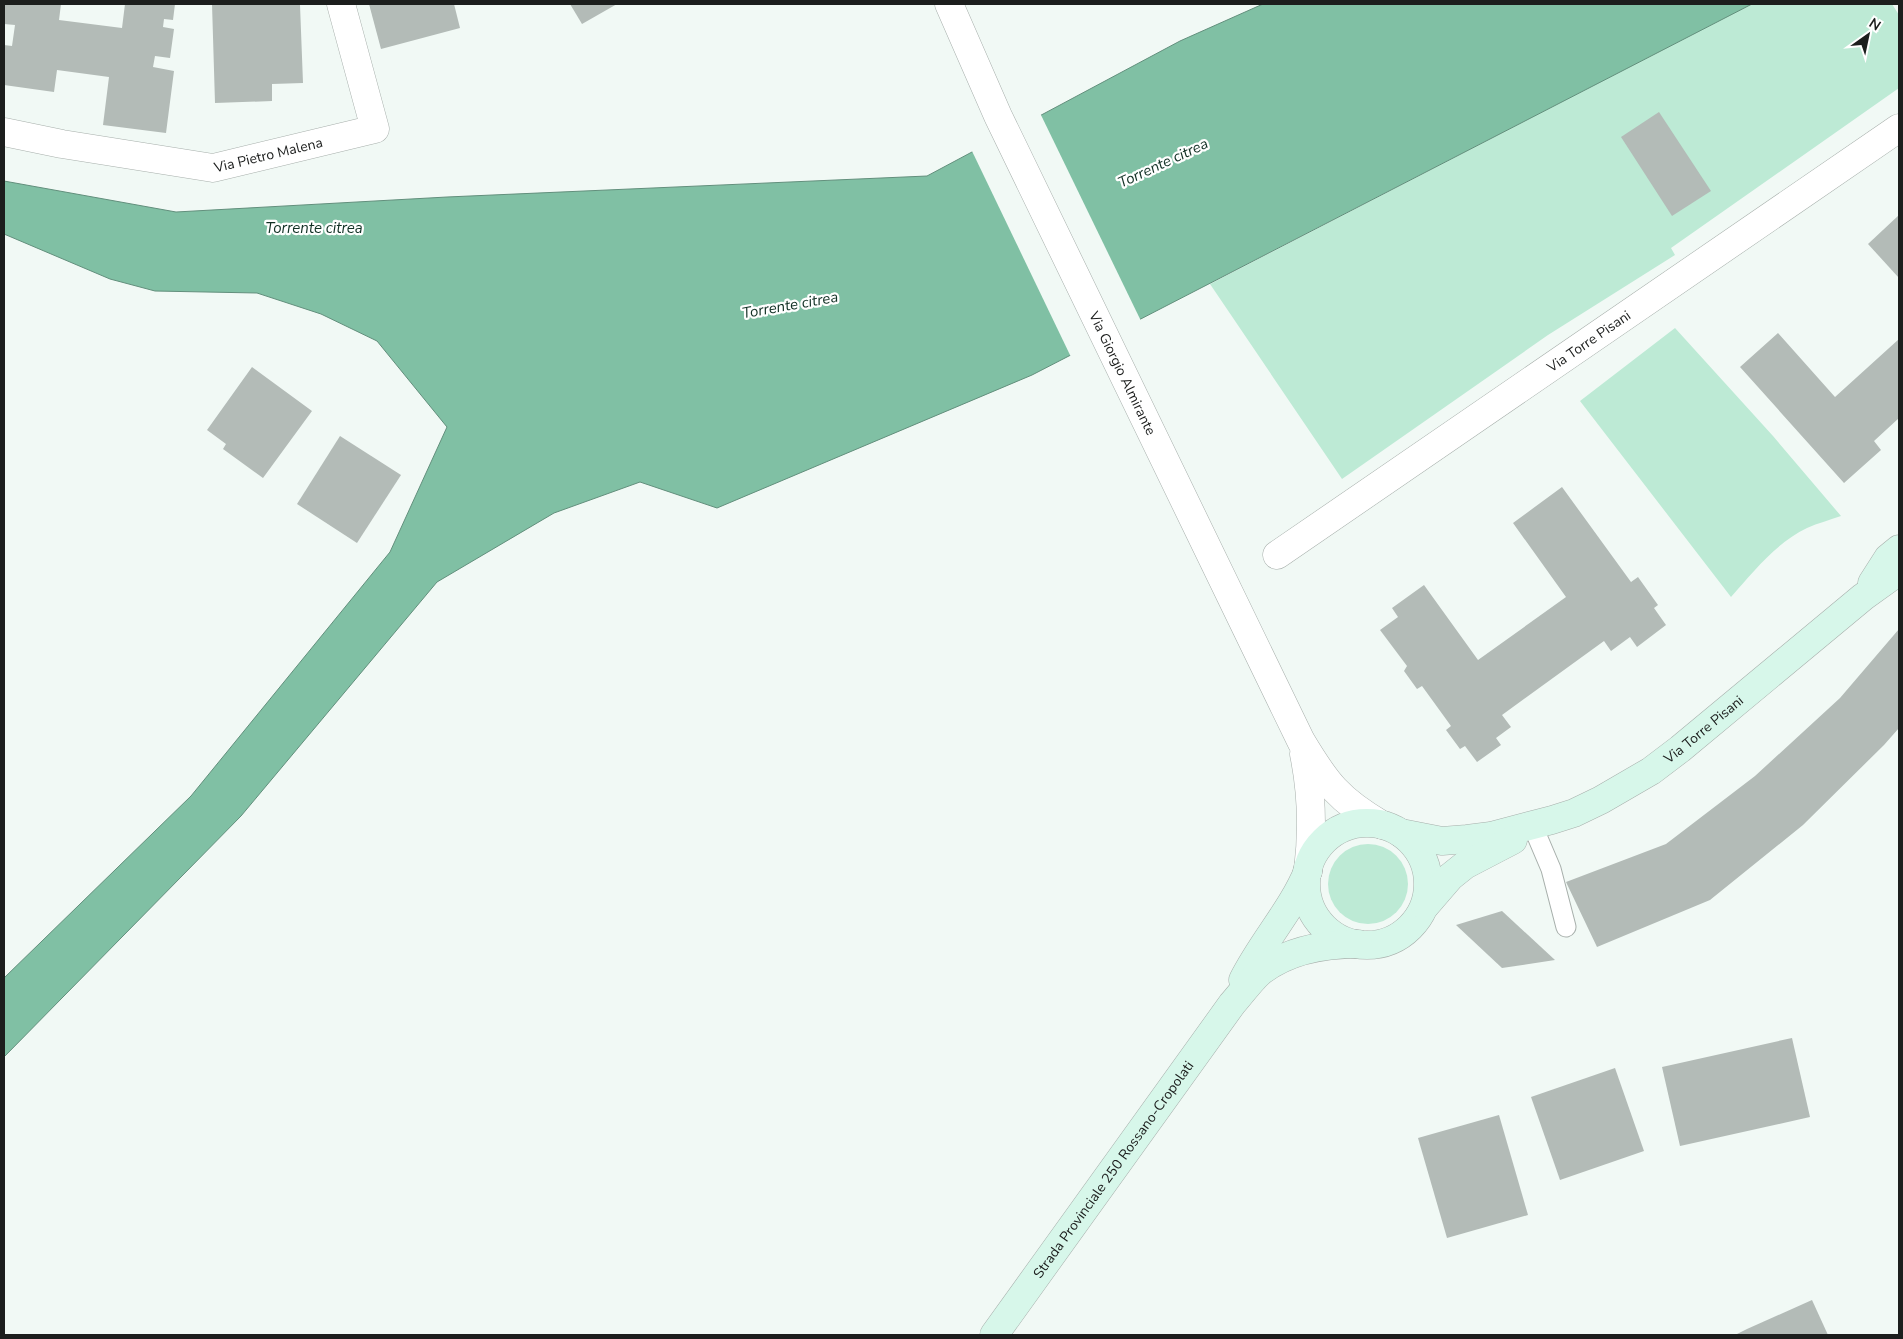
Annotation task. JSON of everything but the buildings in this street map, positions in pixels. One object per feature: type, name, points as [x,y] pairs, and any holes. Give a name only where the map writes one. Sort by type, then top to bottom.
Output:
[{"type":"main road","name":"Via Torre Pisani","points":[[1543,824],[1574,813],[1601,800],[1651,771],[1728,710],[1867,594],[1888,558],[1899,566]]},
{"type":"main road","points":[[1363,823],[1442,841],[1491,836],[1543,824],[1465,865],[1450,877],[1425,906],[1414,924],[1398,937],[1379,944],[1358,944],[1339,938],[1322,925],[1312,909],[1307,890],[1308,871],[1315,853],[1328,838],[1344,828],[1363,823]]},
{"type":"main road","points":[[1392,829],[1416,847],[1426,865],[1429,886],[1425,906]]},
{"type":"main road","name":"Strada Provinciale 250 Rossano-Cropolati","points":[[1232,1004],[1252,961],[1299,891],[1308,871]]},
{"type":"main road","name":"Strada Provinciale 250 Rossano-Cropolati","points":[[994,1335],[1232,1004],[1259,973],[1273,963],[1314,947],[1358,944]]},
{"type":"street","name":"Via Pietro Malena","points":[[4,132],[62,144],[214,168],[375,129],[341,4]]},
{"type":"street","name":"Via Giorgio Almirante","points":[[949,4],[998,116],[1301,740]]},
{"type":"street","name":"Via Torre Pisani","points":[[1277,555],[1899,128]]},
{"type":"street","points":[[1301,740],[1323,776],[1344,801],[1392,829]]},
{"type":"street","points":[[1301,740],[1309,782],[1311,805],[1311,845],[1308,871]]},
{"type":"lane","points":[[1543,824],[1551,869],[1566,927]]},
{"type":"shaded area","points":[[1751,4],[1892,4],[1899,15],[1899,88],[1671,248],[1675,255],[1548,335],[1342,479],[1210,284]]},
{"type":"shaded area","points":[[1675,328],[1773,436],[1841,516],[1807,528],[1785,542],[1766,559],[1731,597],[1580,401]]},
{"type":"shaded area","points":[[1360,844],[1376,844],[1397,855],[1408,876],[1408,892],[1397,913],[1376,924],[1360,924],[1346,918],[1334,906],[1328,892],[1328,876],[1334,862],[1346,850]]},
{"type":"water","name":"Torrente citrea","points":[[1263,4],[1752,4],[1032,375],[717,508],[640,482],[554,513],[437,582],[241,816],[4,1057],[4,978],[191,796],[390,552],[447,427],[377,341],[321,314],[257,293],[155,291],[110,279],[4,234],[4,181],[176,212],[447,197],[927,176],[1180,41]]},
{"type":"pier","points":[[1040,113],[1141,321],[1071,357],[971,149]]}]
